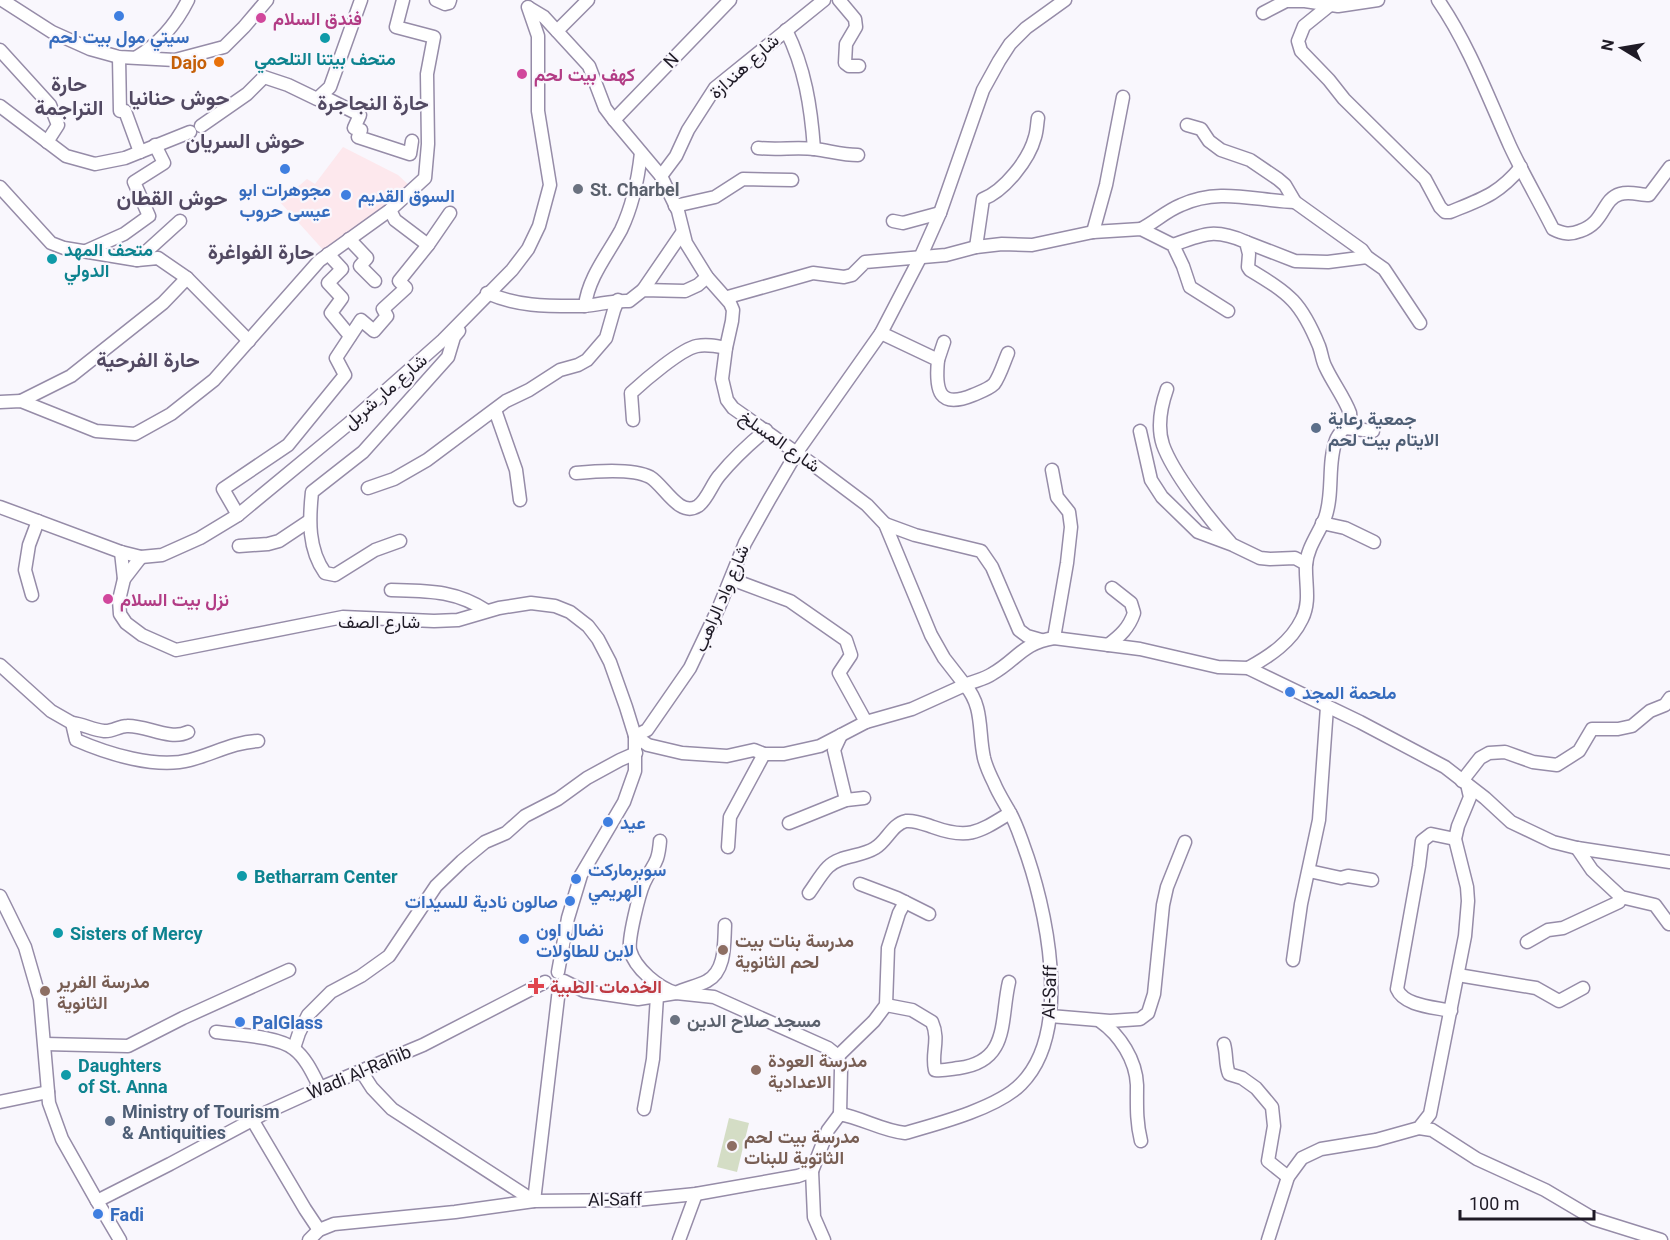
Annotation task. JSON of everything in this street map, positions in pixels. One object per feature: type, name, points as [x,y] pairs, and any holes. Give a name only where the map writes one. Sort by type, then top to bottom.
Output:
[{"type":"street","points":[[2,0],[52,32],[90,49],[119,57],[175,60],[224,47],[267,0]]},
{"type":"street","points":[[137,57],[151,49],[163,38],[188,0]]},
{"type":"street","points":[[319,98],[330,87],[361,0]]},
{"type":"street","points":[[21,401],[96,430],[135,434],[171,414],[214,380],[303,279],[339,246],[390,210],[425,178],[428,144],[427,74],[434,37],[396,27],[403,0]]},
{"type":"street","points":[[436,0],[445,4],[450,0]]},
{"type":"street","points":[[557,31],[588,0]]},
{"type":"street","name":"N","points":[[614,120],[730,0]]},
{"type":"street","name":"شارع هندازة","points":[[661,176],[676,156],[688,130],[715,88],[824,0]]},
{"type":"street","points":[[839,0],[855,19],[856,27],[846,44],[845,63],[849,66],[859,66]]},
{"type":"street","name":"شارع واد الراهب","points":[[635,736],[647,730],[690,668],[745,543],[797,452],[881,333],[920,258],[940,213],[983,90],[999,61],[1010,44],[1026,28],[1065,0]]},
{"type":"street","points":[[1263,13],[1286,2],[1305,1],[1338,6],[1378,0]]},
{"type":"street","points":[[1438,0],[1456,27],[1521,167],[1553,229],[1567,234],[1585,230],[1596,224],[1611,199],[1620,194],[1649,195],[1670,167]]},
{"type":"street","points":[[528,4],[544,17],[589,66],[603,102],[614,120],[661,176],[675,206],[686,243],[707,277],[728,297],[813,273],[844,277],[852,275],[865,262],[946,255],[976,247],[1002,244],[1032,245],[1093,232],[1141,229],[1181,205],[1204,198],[1230,195],[1295,202]]},
{"type":"street","name":"شارع مار شربل","points":[[0,507],[121,552],[141,557],[162,555],[200,538],[238,515],[347,425],[443,340],[512,270],[528,249],[539,226],[550,185],[538,111],[538,36],[528,4]]},
{"type":"street","points":[[1330,5],[1304,26],[1298,41],[1301,51],[1344,99],[1425,179],[1445,212],[1450,212],[1502,189],[1521,167]]},
{"type":"street","points":[[786,30],[797,52],[810,103],[814,149]]},
{"type":"street","points":[[0,50],[50,105],[58,125],[47,142]]},
{"type":"street","points":[[119,57],[120,111],[125,111],[140,152]]},
{"type":"street","points":[[0,106],[66,156],[95,164],[124,158],[196,129],[247,94],[264,77],[360,115],[354,128],[361,130],[358,137],[410,154],[412,141]]},
{"type":"street","points":[[1093,232],[1106,185],[1124,98]]},
{"type":"street","points":[[976,247],[983,200],[995,194],[1019,167],[1035,139],[1038,118]]},
{"type":"street","points":[[1187,125],[1200,129],[1209,141],[1221,150],[1250,160],[1278,179],[1285,185],[1295,202],[1362,250],[1367,257],[1384,269],[1420,323]]},
{"type":"street","points":[[85,252],[124,234],[148,216],[134,182],[164,163],[155,145]]},
{"type":"street","points":[[758,148],[814,149],[841,155],[858,154]]},
{"type":"street","points":[[585,306],[587,289],[620,231],[631,206],[639,174],[641,153]]},
{"type":"street","points":[[675,206],[715,197],[743,179],[792,180]]},
{"type":"street","points":[[0,188],[51,243],[64,248],[137,260],[158,258],[187,278],[249,341]]},
{"type":"street","points":[[390,210],[395,220],[428,245]]},
{"type":"street","points":[[238,515],[223,489],[288,445],[345,375],[336,358],[361,320],[374,331],[387,316],[383,309],[406,288],[399,281],[450,213]]},
{"type":"street","points":[[893,221],[903,223],[940,213]]},
{"type":"street","points":[[137,260],[180,221]]},
{"type":"street","points":[[1141,229],[1173,245],[1190,287],[1228,311]]},
{"type":"street","points":[[487,293],[506,302],[522,304],[585,306],[618,300],[629,301],[643,290],[682,233]]},
{"type":"street","points":[[1173,245],[1201,234],[1210,233],[1230,236],[1295,261],[1328,262],[1367,257]]},
{"type":"street","points":[[1246,242],[1247,262],[1250,270],[1284,290],[1303,313],[1323,354],[1324,365],[1350,412],[1351,418],[1336,440],[1330,499],[1306,564],[1308,594],[1304,615],[1291,635],[1272,655],[1248,668]]},
{"type":"street","points":[[339,246],[367,258],[360,266],[375,281]]},
{"type":"street","points":[[339,246],[342,269],[328,283],[342,298],[330,313],[350,336]]},
{"type":"street","points":[[643,290],[685,291],[692,289],[707,277]]},
{"type":"street","points":[[0,402],[21,401],[71,376],[163,303],[187,278]]},
{"type":"street","name":"شارع المسلخ","points":[[728,297],[733,310],[722,379],[727,400],[733,408],[797,452],[867,505],[885,524],[930,635],[965,685]]},
{"type":"street","points":[[368,488],[394,480],[428,460],[506,401],[530,390],[560,370],[587,360],[606,338],[618,300]]},
{"type":"street","points":[[400,541],[375,550],[335,575],[325,573],[314,554],[309,521],[312,492],[363,452],[448,357],[454,337],[470,318],[471,310]]},
{"type":"street","points":[[881,333],[938,360]]},
{"type":"street","points":[[944,342],[938,360],[936,377],[940,393],[945,399],[952,401],[986,390],[994,384],[1008,353]]},
{"type":"street","points":[[633,420],[631,393],[664,366],[694,346],[708,345],[726,348]]},
{"type":"street","points":[[1167,389],[1162,402],[1163,445],[1191,493],[1233,545]]},
{"type":"street","points":[[495,410],[516,470],[520,500]]},
{"type":"street","points":[[1345,428],[1373,431]]},
{"type":"street","points":[[576,473],[640,474],[657,482],[684,508],[696,508],[725,469],[765,429]]},
{"type":"street","points":[[1140,431],[1150,480],[1162,497],[1198,532],[1260,558],[1295,558],[1306,564]]},
{"type":"street","points":[[1048,639],[1067,562],[1071,527],[1069,512],[1057,497],[1052,470]]},
{"type":"street","points":[[32,595],[25,570],[29,544],[38,521]]},
{"type":"street","points":[[239,546],[279,541],[309,521]]},
{"type":"street","points":[[1322,523],[1345,528],[1374,542]]},
{"type":"street","points":[[885,524],[909,533],[981,551],[992,567],[1019,630],[1027,636],[1172,655],[1218,667],[1248,668],[1360,722],[1445,767],[1511,822],[1553,842],[1576,848],[1670,862]]},
{"type":"street","points":[[121,552],[124,579]]},
{"type":"street","name":"شارع الصف","points":[[141,557],[124,579],[119,600],[120,614],[126,623],[149,639],[176,650],[343,617],[458,620],[487,611],[531,603],[570,612],[588,626],[598,639],[610,662],[635,736]]},
{"type":"street","points":[[731,579],[790,601],[846,640],[851,655],[839,673],[866,722]]},
{"type":"street","points":[[1108,645],[1129,626],[1134,613],[1131,603],[1112,588]]},
{"type":"street","points":[[391,590],[456,595],[487,611]]},
{"type":"street","points":[[635,736],[648,745],[682,753],[727,756],[754,750],[764,754],[784,754],[820,746],[866,722],[912,709],[992,675],[1030,645],[1048,639]]},
{"type":"street","points":[[0,665],[51,711],[72,723],[105,731],[127,726],[166,734],[188,732]]},
{"type":"street","name":"Al-Saff","points":[[840,1114],[896,1132],[905,1133],[936,1125],[975,1110],[1020,1086],[1031,1073],[1040,1056],[1050,1016],[1053,979],[1048,944],[1037,891],[1024,846],[990,775],[984,758],[975,696],[965,685]]},
{"type":"street","points":[[1465,782],[1480,758],[1489,753],[1505,752],[1533,762],[1557,765],[1579,751],[1592,729],[1618,729],[1632,726],[1650,711],[1665,705],[1670,698]]},
{"type":"street","points":[[1293,960],[1301,904],[1319,820],[1327,707]]},
{"type":"street","points":[[72,723],[76,740],[98,750],[117,756],[173,763],[191,760],[248,741],[258,741]]},
{"type":"street","points":[[842,734],[834,750],[846,800]]},
{"type":"street","points":[[361,1071],[368,1084],[392,1109],[534,1200],[560,981],[574,894],[581,875],[624,802],[635,771],[635,736]]},
{"type":"street","points":[[820,746],[834,750]]},
{"type":"street","points":[[294,1048],[308,1015],[331,992],[361,976],[389,956],[436,886],[462,861],[485,842],[506,833],[525,816],[558,799],[587,778],[636,753]]},
{"type":"street","points":[[728,847],[730,817],[764,754]]},
{"type":"street","points":[[1432,1130],[1430,1114],[1465,936],[1468,901],[1464,871],[1455,838],[1470,797],[1465,782]]},
{"type":"street","points":[[789,823],[846,800],[864,798]]},
{"type":"street","points":[[1467,808],[1482,802],[1489,802]]},
{"type":"street","points":[[809,893],[829,865],[876,848],[903,821],[914,821],[950,833],[965,835],[1010,813]]},
{"type":"street","points":[[1451,1011],[1407,1000],[1400,996],[1397,988],[1422,841],[1431,834],[1455,838]]},
{"type":"street","points":[[660,841],[658,861],[642,885],[630,941],[630,950],[634,959],[655,983],[676,993],[714,997],[828,1048],[838,1056],[841,1069],[840,1114],[828,1130],[812,1171],[814,1217],[824,1240]]},
{"type":"street","points":[[1050,1016],[1100,1021],[1140,1019],[1148,1012],[1152,1004],[1160,918],[1167,888],[1185,842]]},
{"type":"street","points":[[1576,848],[1592,870],[1621,897],[1655,905],[1669,924]]},
{"type":"street","points":[[1309,871],[1341,878],[1348,876],[1372,880]]},
{"type":"street","points":[[860,884],[929,914]]},
{"type":"street","points":[[0,896],[25,947],[40,999],[49,1103],[62,1139],[120,1240]]},
{"type":"street","points":[[1527,942],[1548,930],[1563,928],[1619,902],[1621,897]]},
{"type":"street","points":[[838,1056],[874,1021],[886,1005],[888,948],[899,913],[905,902]]},
{"type":"street","points":[[676,993],[706,981],[715,974],[720,966],[725,925]]},
{"type":"street","points":[[45,1044],[128,1046],[183,1018],[289,970]]},
{"type":"street","points":[[1458,975],[1536,988],[1559,1001],[1583,988]]},
{"type":"street","name":"Wadi Al-Rahib","points":[[97,1201],[320,1088],[423,1045],[545,982],[551,989],[560,981],[584,991],[638,999],[676,993]]},
{"type":"street","points":[[886,1005],[912,1010],[932,1022],[937,1040],[935,1070],[967,1067],[979,1064],[990,1056],[996,1046],[1001,1033],[1009,982]]},
{"type":"street","points":[[644,1109],[653,1059],[657,996]]},
{"type":"street","points":[[1100,1021],[1120,1039],[1134,1070],[1137,1082],[1136,1124],[1141,1141]]},
{"type":"street","points":[[216,1032],[269,1040],[294,1048],[309,1065],[320,1088]]},
{"type":"street","points":[[1224,1044],[1228,1074],[1242,1078],[1256,1088],[1272,1107],[1274,1126],[1268,1161],[1288,1177]]},
{"type":"street","points":[[0,1102],[48,1092]]},
{"type":"street","points":[[1419,1128],[1430,1114]]},
{"type":"street","points":[[253,1121],[304,1209],[319,1230],[309,1240]]},
{"type":"street","points":[[1268,1240],[1288,1177],[1302,1158],[1321,1149],[1376,1140],[1419,1128],[1432,1130],[1477,1159],[1545,1190],[1594,1219],[1661,1240]]},
{"type":"street","name":"Al-Saff","points":[[319,1230],[334,1224],[454,1212],[534,1200],[636,1200],[696,1194],[798,1176],[812,1171]]},
{"type":"street","points":[[679,1240],[696,1194]]},
{"type":"shaded area","name":"السوق القديم","points":[[343,147],[398,175],[412,188],[326,253],[280,202],[307,179],[315,184]]},
{"type":"green space","points":[[729,1118],[749,1123],[737,1172],[717,1167]]},
{"type":"place","name":"سيتي مول بيت لحم","points":[[119,16]]},
{"type":"place","name":"فندق السلام","points":[[261,18]]},
{"type":"place","name":"متحف بيتنا التلحمي","points":[[325,38]]},
{"type":"place","name":"Dajo","points":[[219,62]]},
{"type":"place","name":"كهف بيت لحم","points":[[522,74]]},
{"type":"place","name":"مجوهرات ابو عيسى حروب","points":[[285,169]]},
{"type":"place","name":"St. Charbel","points":[[578,189]]},
{"type":"place","name":"السوق القديم","points":[[346,195]]},
{"type":"place","name":"متحف المهد الدولي","points":[[52,259]]},
{"type":"place","name":"جمعية رعاية الايتام بيت لحم","points":[[1316,428]]},
{"type":"place","name":"نزل بيت السلام","points":[[108,599]]},
{"type":"place","name":"ملحمة المجد","points":[[1290,692]]},
{"type":"place","name":"عيد","points":[[608,822]]},
{"type":"place","name":"Betharram Center","points":[[242,876]]},
{"type":"place","name":"سوبرماركت الهريمي","points":[[576,879]]},
{"type":"place","name":"صالون نادية للسيدات","points":[[570,901]]},
{"type":"place","name":"Sisters of Mercy","points":[[58,933]]},
{"type":"place","name":"نضال اون لاين للطاولات","points":[[524,939]]},
{"type":"place","name":"مدرسة بنات بيت لحم الثانوية","points":[[723,950]]},
{"type":"place","name":"الخدمات الطبية","points":[[536,986]]},
{"type":"place","name":"مدرسة الفرير الثانوية","points":[[45,991]]},
{"type":"place","name":"مسجد صلاح الدين","points":[[675,1020]]},
{"type":"place","name":"PalGlass","points":[[240,1022]]},
{"type":"place","name":"مدرسة العودة الاعدادية","points":[[756,1070]]},
{"type":"place","name":"Daughters of St. Anna","points":[[66,1075]]},
{"type":"place","name":"Ministry of Tourism & Antiquities","points":[[110,1121]]},
{"type":"place","name":"مدرسة بيت لحم الثاتوية للبنات","points":[[732,1146]]},
{"type":"place","name":"Fadi","points":[[98,1214]]},
{"type":"district","name":"حارة التراجمة","points":[[69,96]]},
{"type":"district","name":"حوش حنانيا","points":[[179,98]]},
{"type":"district","name":"حارة النجاجرة","points":[[373,103]]},
{"type":"district","name":"حوش السريان","points":[[245,141]]},
{"type":"district","name":"حوش القطان","points":[[172,198]]},
{"type":"district","name":"حارة الفواغرة","points":[[261,252]]},
{"type":"district","name":"حارة الفرحية","points":[[148,360]]}]
